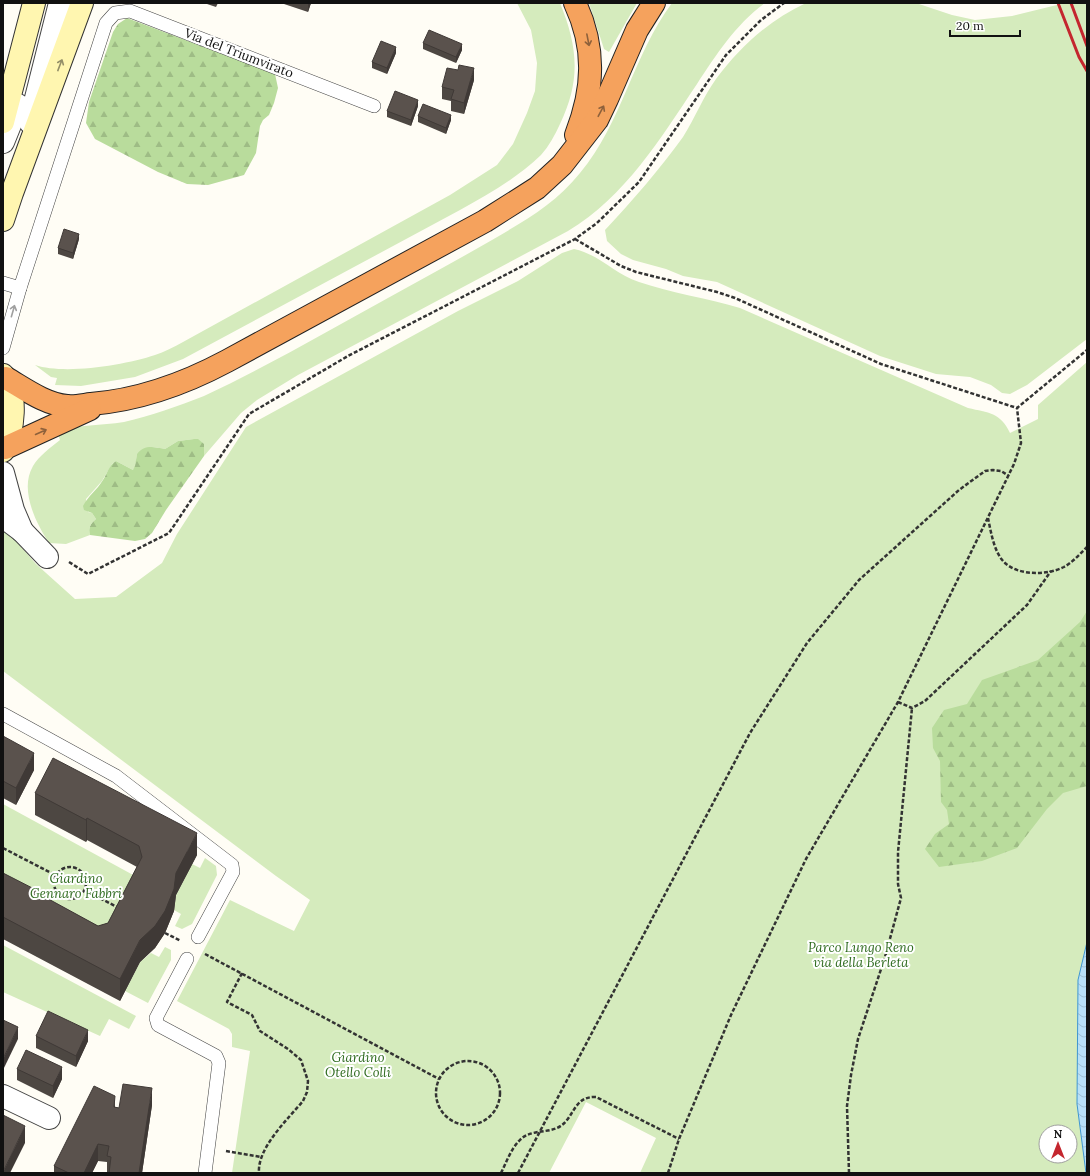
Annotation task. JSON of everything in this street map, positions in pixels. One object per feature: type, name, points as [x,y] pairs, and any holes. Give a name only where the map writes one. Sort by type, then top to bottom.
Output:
[{"type":"highway","points":[[562,165],[580,124],[589,92],[590,53],[587,34],[574,3]]},
{"type":"highway","points":[[4,377],[46,401],[67,406],[100,404],[128,400],[157,392],[190,379],[228,361],[505,209],[537,188],[562,165],[597,120],[608,99],[637,30],[654,3]]},
{"type":"highway","points":[[4,450],[100,404]]},
{"type":"main road","points":[[3,122],[34,3]]},
{"type":"main road","points":[[3,220],[82,3]]},
{"type":"main road","points":[[4,377],[10,391],[12,420],[4,450]]},
{"type":"street","points":[[3,142],[58,3]]},
{"type":"street","points":[[12,193],[58,3]]},
{"type":"street","points":[[3,473],[13,510],[22,530]]},
{"type":"street","points":[[3,517],[22,530],[47,557]]},
{"type":"street","points":[[3,1096],[49,1118]]},
{"type":"lane","points":[[3,348],[20,288],[113,3]]},
{"type":"lane","name":"Via del Triumvirato","points":[[106,24],[115,13],[130,11],[374,106]]},
{"type":"lane","points":[[3,283],[20,288]]},
{"type":"lane","points":[[3,714],[116,776],[232,865],[233,872],[198,937]]},
{"type":"lane","points":[[187,959],[156,1018],[158,1025],[216,1056],[219,1063],[205,1173]]},
{"type":"path","points":[[68,561],[88,574],[169,533],[249,414],[348,356],[576,239],[597,223],[639,182],[726,55],[761,20],[784,3]]},
{"type":"path","points":[[576,239],[621,266],[636,272],[723,294],[882,364],[1017,408]]},
{"type":"path","points":[[1017,408],[1087,350]]},
{"type":"path","points":[[668,1173],[679,1139],[731,1015],[806,859],[898,702],[1009,476],[1019,453],[1021,443],[1017,408]]},
{"type":"path","points":[[518,1173],[750,733],[808,643],[859,580],[959,490],[985,471],[997,471],[1009,476]]},
{"type":"path","points":[[988,517],[992,536],[1005,563],[1016,569],[1028,572],[1051,571],[1063,567],[1077,557],[1087,547]]},
{"type":"path","points":[[912,708],[925,701],[1027,605],[1051,571]]},
{"type":"path","points":[[898,702],[912,708]]},
{"type":"path","points":[[850,1173],[847,1106],[851,1075],[858,1039],[885,958],[901,898],[898,884],[898,852],[912,708]]},
{"type":"path","points":[[3,848],[57,876]]},
{"type":"path","points":[[73,867],[83,872],[86,885],[81,896],[68,899],[58,894],[54,882],[57,876],[61,870],[73,867]]},
{"type":"path","points":[[84,890],[125,912]]},
{"type":"path","points":[[165,933],[184,943]]},
{"type":"path","points":[[202,952],[439,1079]]},
{"type":"path","points":[[242,973],[227,1002],[252,1015],[260,1031],[296,1056],[303,1065],[308,1081],[307,1092],[303,1100],[261,1156],[259,1173]]},
{"type":"path","points":[[463,1061],[473,1061],[483,1064],[492,1071],[501,1088],[497,1109],[491,1116],[478,1124],[463,1125],[454,1122],[445,1116],[439,1108],[436,1099],[436,1089],[439,1079],[445,1071],[463,1061]]},
{"type":"path","points":[[500,1173],[520,1140],[526,1135],[557,1128],[564,1123],[582,1099],[589,1097],[596,1097],[679,1139]]},
{"type":"path","points":[[208,1149],[261,1156]]},
{"type":"green space","points":[[517,3],[560,3],[571,34],[575,64],[571,93],[567,108],[558,128],[544,152],[522,171],[492,192],[460,210],[183,359],[135,377],[81,386],[55,385],[57,378],[51,377],[35,365],[62,369],[95,368],[142,359],[165,351],[450,195],[497,165],[513,144],[535,91],[537,63],[531,30]]},
{"type":"green space","points":[[589,3],[637,3],[609,52],[604,49]]},
{"type":"green space","points":[[672,3],[765,3],[745,20],[727,40],[655,145],[625,184],[589,217],[568,231],[298,375],[257,400],[241,413],[204,456],[204,450],[194,439],[178,441],[165,449],[154,447],[137,454],[135,469],[133,470],[116,461],[112,464],[102,481],[86,499],[88,512],[92,513],[96,519],[90,526],[90,535],[66,544],[49,543],[39,526],[31,506],[28,496],[28,485],[29,475],[35,462],[60,440],[57,431],[74,427],[134,420],[204,396],[253,372],[325,333],[480,247],[539,211],[560,194],[580,173],[607,133],[647,44]]},
{"type":"green space","points":[[806,3],[916,3],[952,15],[975,20],[1012,16],[1065,3],[1087,3],[1087,339],[1027,385],[1010,394],[1002,393],[991,385],[970,377],[936,374],[880,356],[717,282],[683,276],[666,269],[633,260],[621,254],[607,241],[605,230],[646,185],[683,137],[711,86],[725,67],[756,35],[792,10]]},
{"type":"green space","points":[[127,18],[275,74],[278,88],[274,103],[269,115],[263,120],[260,126],[256,153],[244,175],[208,185],[187,184],[158,172],[95,139],[86,123],[89,102],[113,32],[118,24]]},
{"type":"green space","points":[[574,249],[584,252],[630,279],[740,308],[968,408],[993,414],[1002,421],[1010,433],[1038,419],[1038,405],[1087,362],[1087,942],[1078,980],[1077,1104],[1086,1173],[640,1173],[656,1138],[586,1102],[549,1173],[232,1173],[250,1051],[232,1047],[232,1034],[229,1029],[177,1001],[230,900],[294,931],[310,900],[3,671],[3,526],[36,564],[75,599],[116,597],[162,563],[177,534],[246,427],[458,311],[518,281],[562,253]]},
{"type":"green space","points":[[198,439],[204,444],[204,456],[166,510],[152,533],[145,539],[135,541],[90,535],[90,526],[96,519],[92,513],[84,510],[83,506],[87,499],[101,484],[110,467],[116,461],[133,470],[137,454],[146,447],[165,449],[178,441]]},
{"type":"green space","points":[[1087,611],[1087,786],[1063,793],[1047,809],[1017,848],[982,861],[939,867],[925,849],[935,834],[949,824],[947,810],[941,802],[940,761],[933,748],[932,728],[944,710],[967,704],[982,680],[1038,660],[1080,622]]},
{"type":"green space","name":"Giardino Gennaro Fabbri","points":[[3,804],[135,876],[101,940],[3,888]]},
{"type":"green space","points":[[205,858],[216,866],[217,875],[192,924],[182,929],[175,926],[181,914],[174,910],[176,895],[192,864],[200,868]]},
{"type":"green space","points":[[3,945],[136,1016],[129,1029],[109,1019],[100,1036],[3,992]]},
{"type":"green space","points":[[165,947],[171,950],[171,960],[148,1003],[125,991],[140,962],[151,953],[159,957]]},
{"type":"water","points":[[1087,942],[1086,1173],[1077,1104],[1078,980]]},
{"type":"building","points":[[429,30],[462,44],[456,57],[423,43]]},
{"type":"building","points":[[381,41],[396,47],[387,68],[372,62]]},
{"type":"building","points":[[459,65],[474,68],[464,103],[451,99],[454,90],[442,87],[447,68],[458,70]]},
{"type":"building","points":[[395,91],[418,100],[411,120],[387,111]]},
{"type":"building","points":[[423,104],[451,115],[446,128],[418,116]]},
{"type":"building","points":[[64,229],[79,234],[73,253],[58,248]]},
{"type":"building","points":[[3,736],[34,753],[16,788],[3,781]]},
{"type":"building","points":[[53,758],[197,833],[176,873],[174,889],[165,911],[155,926],[140,940],[120,979],[3,917],[3,873],[44,894],[43,896],[98,926],[108,923],[142,857],[139,846],[87,818],[86,820],[35,793]]},
{"type":"building","points":[[48,1011],[88,1030],[76,1056],[36,1036]]},
{"type":"building","points":[[3,1020],[18,1027],[3,1059]]},
{"type":"building","points":[[26,1050],[62,1067],[53,1086],[17,1069]]},
{"type":"building","points":[[123,1084],[152,1088],[139,1173],[109,1173],[111,1157],[107,1156],[109,1146],[98,1144],[84,1173],[69,1173],[54,1166],[94,1086],[115,1096],[114,1107],[119,1108]]},
{"type":"building","points":[[3,1115],[25,1126],[3,1172]]},
{"type":"railway","points":[[1058,3],[1079,57],[1087,71]]},
{"type":"railway","points":[[1071,3],[1087,46]]},
{"type":"park label","name":"Parco Lungo Reno via della Berleta","points":[[861,954]]},
{"type":"park label","name":"Giardino Otello Colli","points":[[358,1064]]}]
